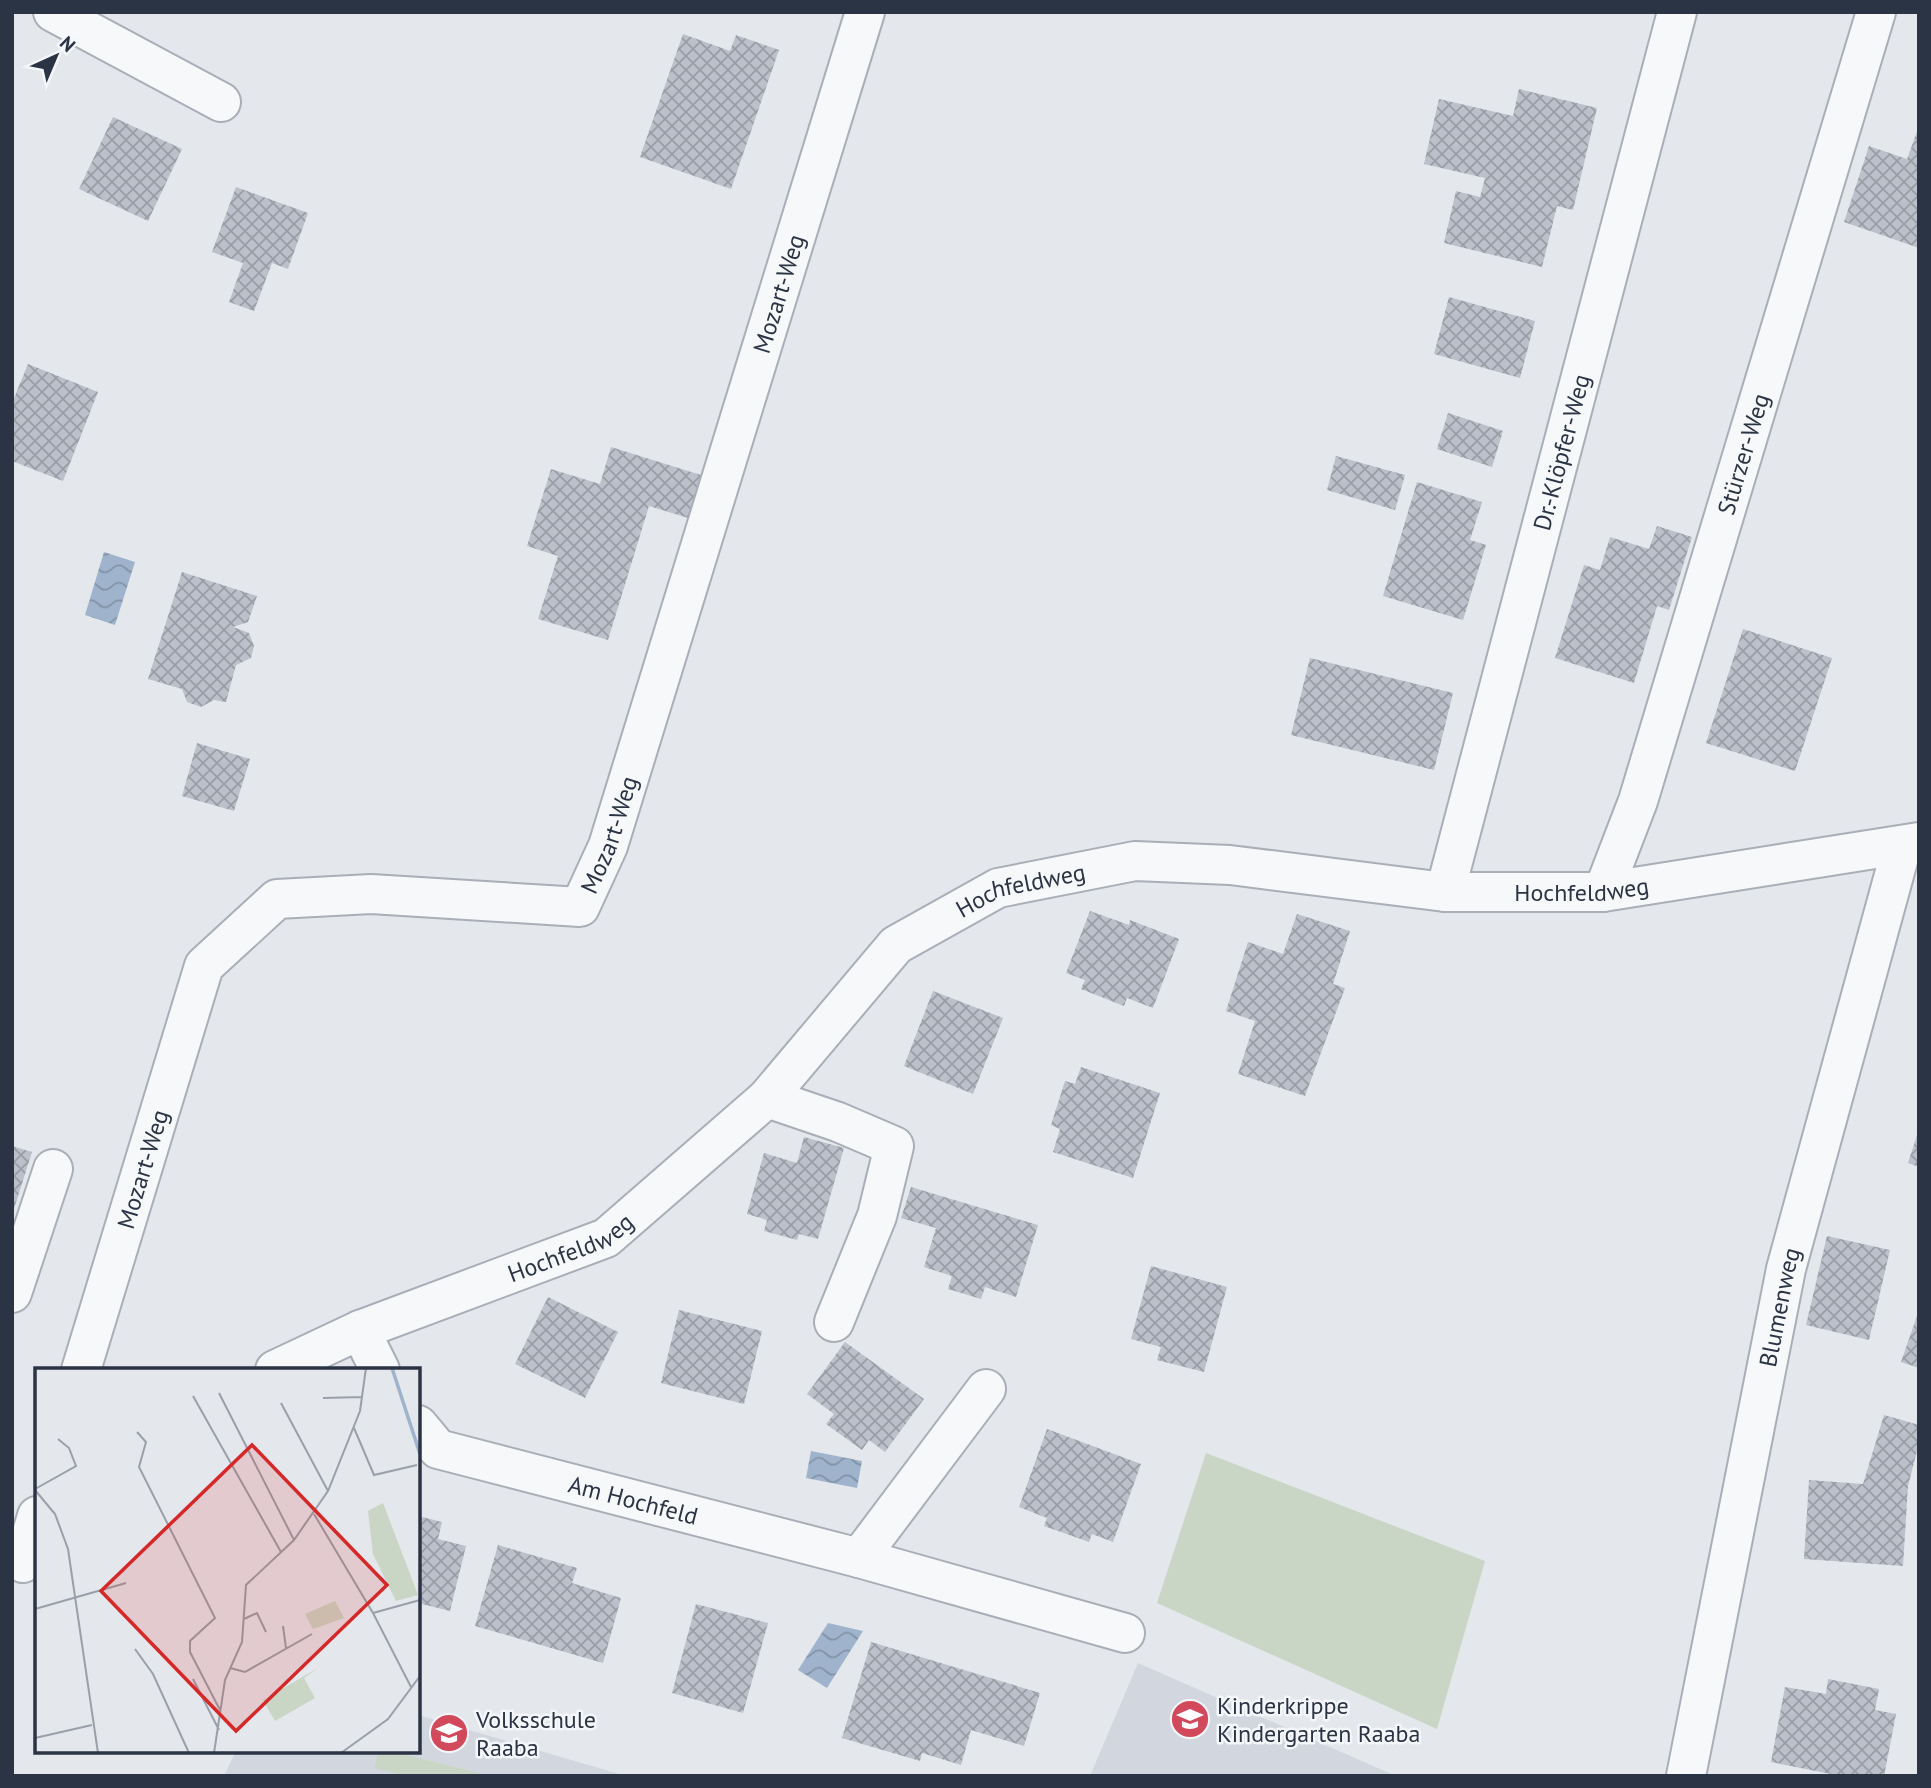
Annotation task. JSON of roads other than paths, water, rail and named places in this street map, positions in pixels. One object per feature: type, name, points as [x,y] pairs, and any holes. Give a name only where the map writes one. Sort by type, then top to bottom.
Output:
[{"type":"street","points":[[53,12],[221,102]]},
{"type":"street","name":"Mozart-Weg","points":[[82,1368],[204,966],[277,899],[371,894],[580,906],[612,833],[865,12]]},
{"type":"street","name":"Dr.-Klöpfer-Weg","points":[[1446,892],[1677,12]]},
{"type":"street","name":"Stürzer-Weg","points":[[1603,892],[1638,801],[1876,12]]},
{"type":"street","name":"Hochfeldweg","points":[[279,1368],[360,1330],[606,1238],[767,1098],[896,945],[999,888],[1135,861],[1230,865],[1446,892],[1603,892],[1910,844]]},
{"type":"street","name":"Blumenweg","points":[[1686,1776],[1786,1269],[1910,844]]},
{"type":"street","points":[[767,1098],[838,1122],[894,1146],[877,1216],[834,1322]]},
{"type":"street","points":[[12,1293],[53,1169]]},
{"type":"street","points":[[360,1330],[379,1368]]},
{"type":"street","points":[[859,1558],[986,1390]]},
{"type":"street","name":"Am Hochfeld","points":[[420,1427],[438,1449],[859,1558],[1125,1633]]},
{"type":"street","points":[[24,1562],[35,1523]]},
{"type":"water","points":[[104,552],[135,562],[115,625],[85,615]]},
{"type":"water","points":[[811,1451],[862,1461],[857,1488],[806,1478]]},
{"type":"water","points":[[828,1623],[863,1631],[827,1688],[798,1670]]},
{"type":"place","name":"Kinderkrippe Kindergarten Raaba","points":[[1190,1719]]},
{"type":"place","name":"Volksschule Raaba","points":[[449,1733]]}]
